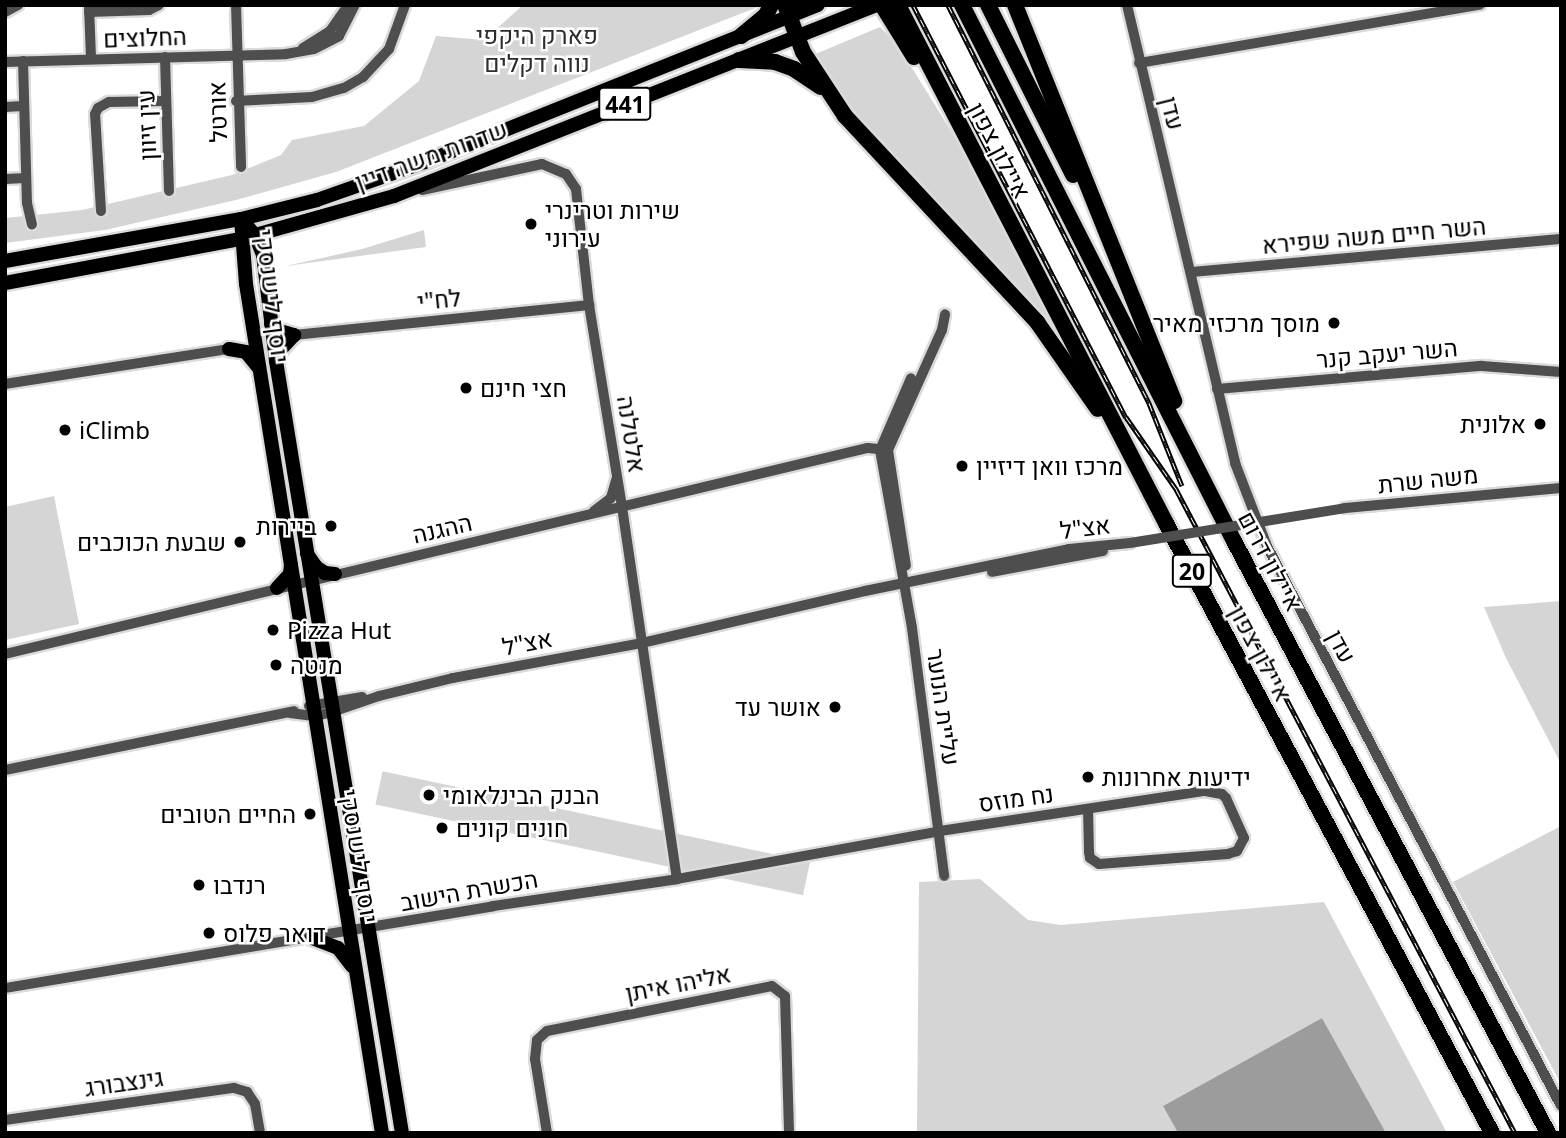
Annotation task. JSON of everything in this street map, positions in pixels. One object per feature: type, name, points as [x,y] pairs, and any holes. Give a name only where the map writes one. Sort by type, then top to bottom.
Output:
[{"type":"highway","points":[[741,36],[766,15],[771,5]]},
{"type":"highway","points":[[882,5],[981,163]]},
{"type":"highway","name":"איילון צפון","points":[[898,5],[1167,525],[1492,1133]]},
{"type":"highway","name":"איילון דרום","points":[[962,5],[1200,468],[1235,543],[1548,1133]]},
{"type":"highway","points":[[988,5],[1134,296]]},
{"type":"highway","points":[[1015,5],[1134,296],[1200,468]]},
{"type":"highway","points":[[786,12],[796,38],[825,89],[859,133],[1037,322],[1087,392],[1167,525]]},
{"type":"highway","points":[[739,60],[775,62],[794,69],[825,89]]},
{"type":"main road","name":"שדרות משה דיין","points":[[5,261],[241,219],[317,200],[425,162],[741,36],[786,12],[818,5]]},
{"type":"main road","name":"שדרות משה דיין","points":[[5,283],[248,237],[394,197],[877,5]]},
{"type":"main road","name":"יוסף לישנסקי","points":[[241,219],[248,237],[263,255],[276,361],[306,553],[303,582],[315,710],[382,1133]]},
{"type":"main road","name":"יוסף לישנסקי","points":[[248,237],[252,327],[259,368],[292,560],[303,582],[331,706],[371,925],[402,1133]]},
{"type":"main road","points":[[271,324],[280,331],[294,335],[281,349],[276,361]]},
{"type":"main road","points":[[229,349],[240,344],[252,327]]},
{"type":"main road","points":[[229,349],[246,352],[259,368]]},
{"type":"main road","points":[[306,553],[316,567],[335,574]]},
{"type":"main road","points":[[277,588],[290,573],[292,560]]},
{"type":"main road","points":[[312,938],[338,948],[355,970]]},
{"type":"street","points":[[5,12],[18,5]]},
{"type":"street","points":[[91,59],[89,9],[149,10],[159,5]]},
{"type":"street","name":"אורטל","points":[[236,5],[236,101],[240,167]]},
{"type":"street","name":"החלוצים","points":[[286,54],[311,44],[331,31],[348,5]]},
{"type":"street","name":"החלוצים","points":[[5,62],[286,54],[313,50],[332,42],[348,24],[355,5]]},
{"type":"street","points":[[236,101],[312,97],[344,88],[363,77],[388,49],[405,5]]},
{"type":"street","points":[[1139,63],[1473,6]]},
{"type":"street","name":"עדן","points":[[1127,7],[1235,463],[1273,561],[1561,1106]]},
{"type":"street","name":"עין זיוון","points":[[165,57],[164,101],[169,191]]},
{"type":"street","points":[[23,61],[27,203],[32,222]]},
{"type":"street","points":[[101,206],[95,114],[98,108],[110,102],[164,101]]},
{"type":"street","points":[[5,107],[23,106]]},
{"type":"street","name":"אלטלנה","points":[[394,197],[542,164],[555,168],[572,180],[579,198],[589,305],[677,879]]},
{"type":"street","points":[[5,179],[26,178]]},
{"type":"street","name":"השר חיים משה שפירא","points":[[1191,272],[1561,239]]},
{"type":"street","name":"לח\"י","points":[[294,335],[589,305]]},
{"type":"street","points":[[884,450],[915,380],[942,330],[945,314]]},
{"type":"street","points":[[5,384],[229,349]]},
{"type":"street","name":"השר יעקב קנר","points":[[1217,389],[1482,366],[1561,372]]},
{"type":"street","name":"ההגנה","points":[[5,654],[868,448],[884,450]]},
{"type":"street","name":"עליית הנוער","points":[[884,450],[906,585],[944,876]]},
{"type":"street","points":[[586,516],[611,498],[617,474]]},
{"type":"street","name":"משה שרת","points":[[1130,543],[1345,508],[1561,486]]},
{"type":"street","name":"אצ\"ל","points":[[5,770],[315,710],[529,663],[642,643],[1069,549],[1130,543]]},
{"type":"street","name":"נח מוזס","points":[[940,831],[1205,791],[1222,794],[1244,838],[1237,851],[1228,855],[1099,864],[1090,858],[1088,809]]},
{"type":"street","name":"הכשרת הישוב","points":[[5,988],[349,932],[371,925],[677,879],[940,831]]},
{"type":"street","name":"אליהו איתן","points":[[547,1133],[535,1049],[537,1040],[547,1031],[772,986],[785,996],[789,1133]]},
{"type":"street","name":"גינצבורג","points":[[5,1120],[234,1088],[247,1092],[256,1104],[260,1133]]},
{"type":"green space","name":"פארק היקפי נווה דקלים","points":[[523,5],[763,5],[336,172],[236,200],[105,230],[5,243],[5,218],[82,210],[232,175],[281,155],[292,140],[364,126],[419,81],[436,36],[484,40]]},
{"type":"green space","points":[[880,27],[897,44],[976,171],[1061,334],[1056,337],[844,103],[813,55]]},
{"type":"green space","points":[[424,230],[426,247],[286,266],[362,249]]},
{"type":"green space","points":[[54,496],[79,624],[5,640],[5,507]]},
{"type":"green space","points":[[1561,601],[1561,764],[1506,658],[1484,607]]},
{"type":"green space","points":[[383,771],[810,862],[803,895],[375,804]]},
{"type":"green space","points":[[1561,826],[1561,1084],[1453,882]]},
{"type":"green space","points":[[980,879],[1028,920],[1061,925],[1324,902],[1447,1133],[1386,1133],[1322,1018],[1163,1106],[1178,1133],[917,1133],[919,882]]},
{"type":"shaded area","points":[[1322,1018],[1386,1133],[1178,1133],[1163,1106]]},
{"type":"railway","points":[[913,5],[1126,417],[1176,489],[1515,1133]]},
{"type":"railway","points":[[948,5],[1149,403],[1182,486]]},
{"type":"place","name":"שירות וטרינרי עירוני","points":[[531,224]]},
{"type":"place","name":"מוסך מרכזי מאיר","points":[[1334,323]]},
{"type":"place","name":"חצי חינם","points":[[466,388]]},
{"type":"place","name":"אלונית","points":[[1540,424]]},
{"type":"place","name":"iClimb","points":[[65,430]]},
{"type":"place","name":"מרכז וואן דיזיין","points":[[962,466]]},
{"type":"place","name":"ביירות","points":[[331,526]]},
{"type":"place","name":"שבעת הכוכבים","points":[[240,542]]},
{"type":"place","name":"Pizza Hut","points":[[273,630]]},
{"type":"place","name":"מנטה","points":[[276,665]]},
{"type":"place","name":"אושר עד","points":[[835,707]]},
{"type":"place","name":"ידיעות אחרונות","points":[[1088,777]]},
{"type":"place","name":"הבנק הבינלאומי","points":[[429,795]]},
{"type":"place","name":"החיים הטובים","points":[[310,814]]},
{"type":"place","name":"חונים קונים","points":[[442,828]]},
{"type":"place","name":"רנדבו","points":[[199,885]]},
{"type":"place","name":"דואר פלוס","points":[[209,933]]}]
